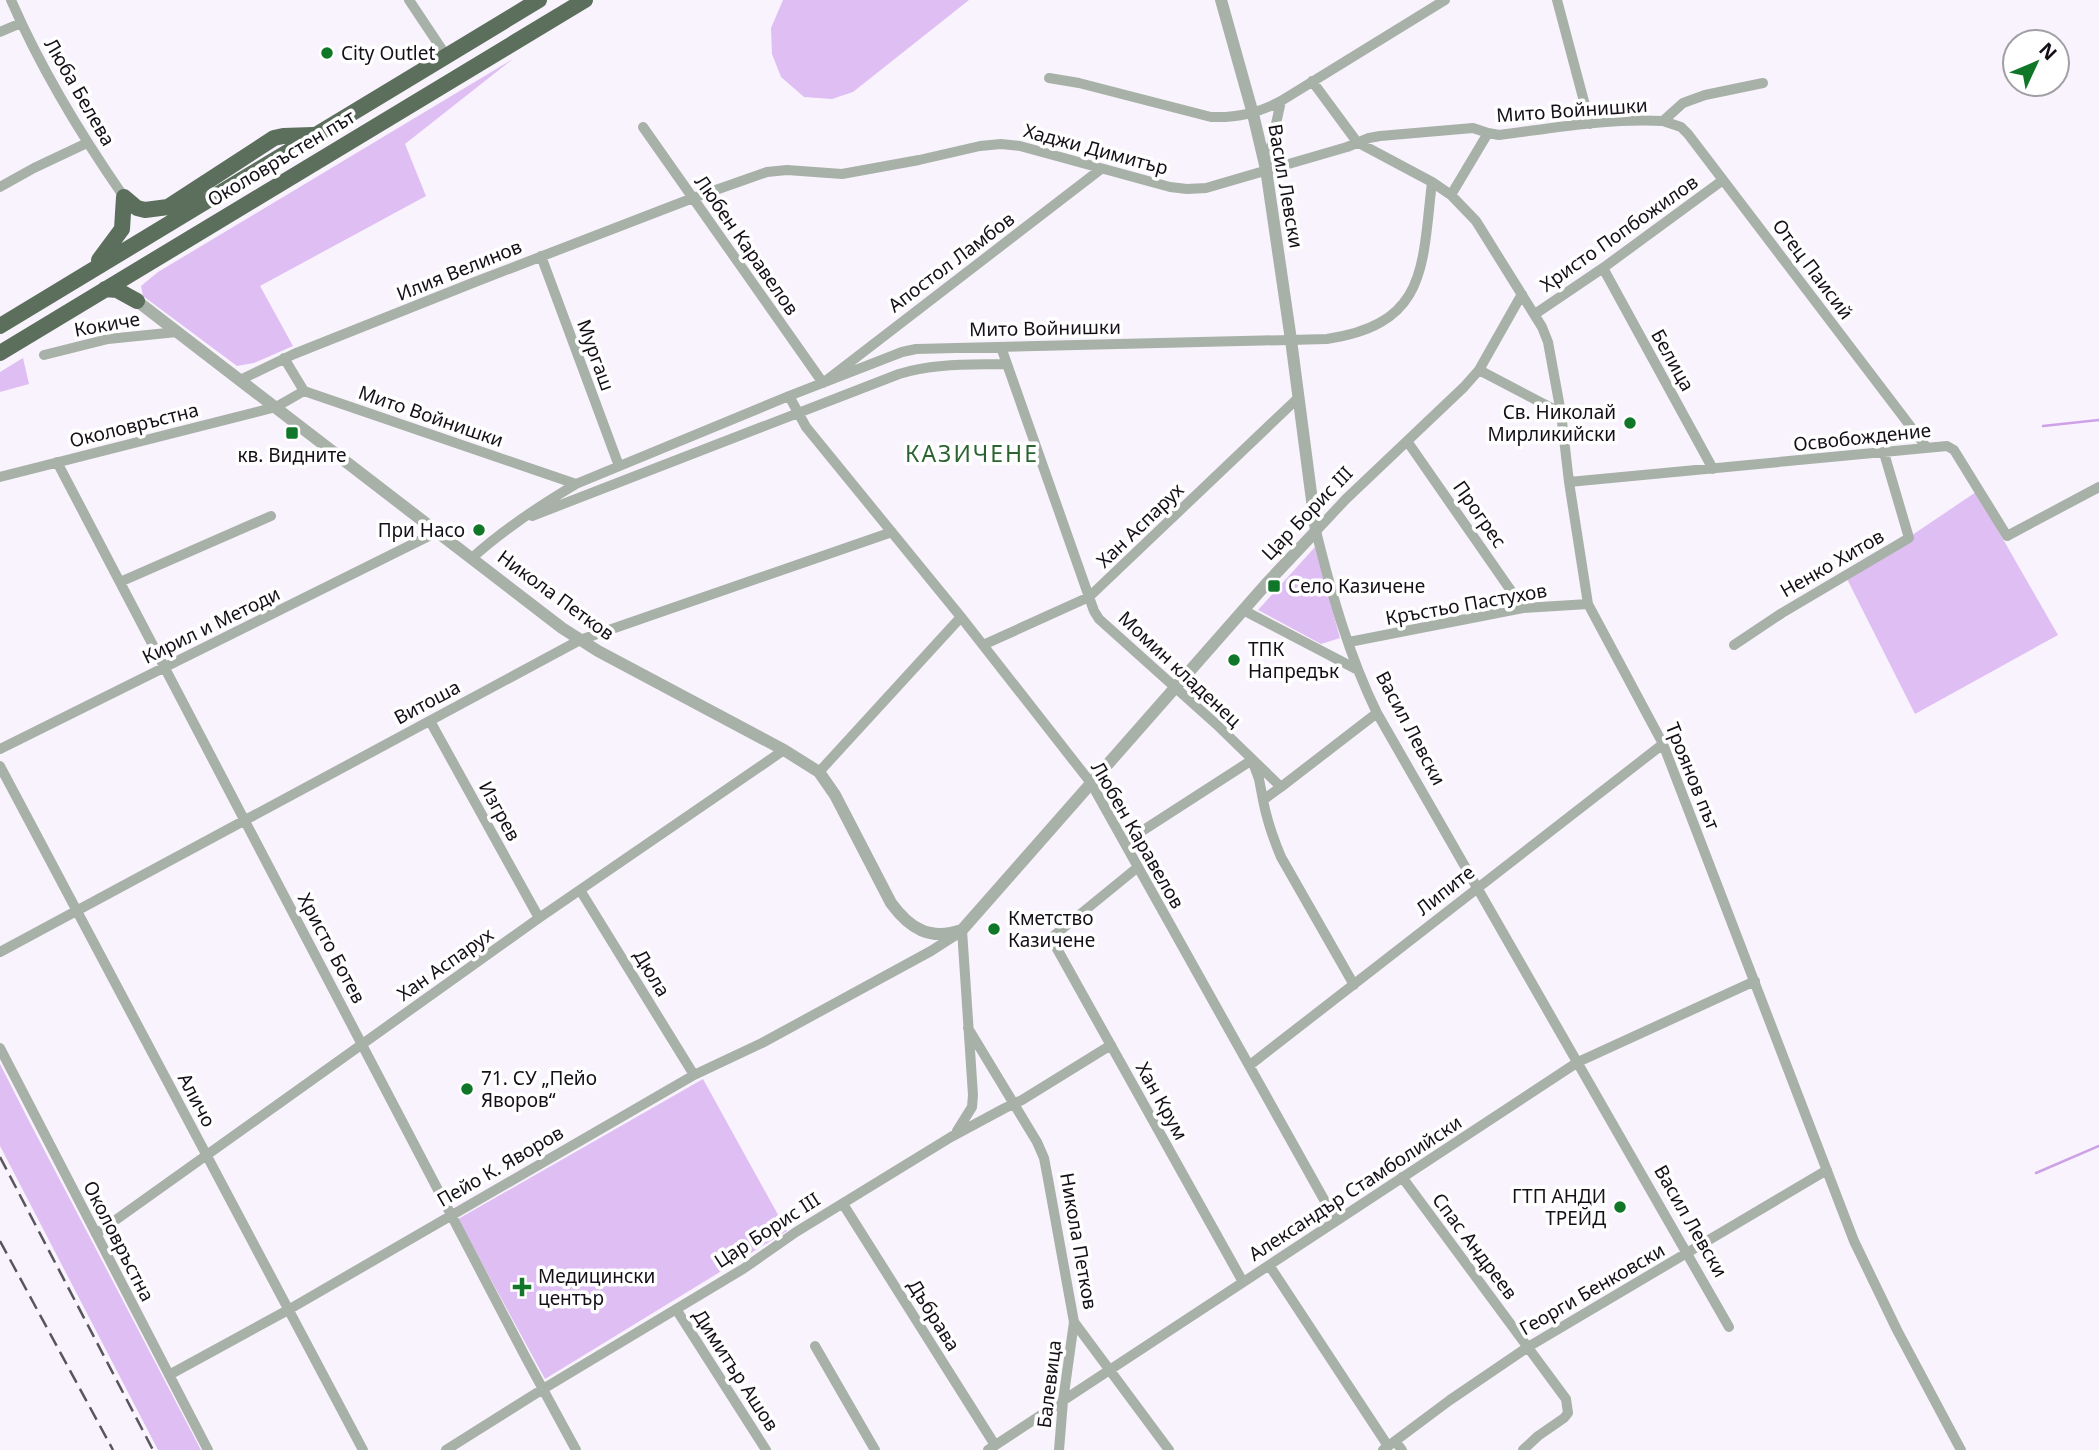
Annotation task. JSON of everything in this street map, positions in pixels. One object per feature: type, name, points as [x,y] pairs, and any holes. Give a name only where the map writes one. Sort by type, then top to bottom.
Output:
[{"type":"highway","name":"Околовръстен път","points":[[0,326],[539,0]]},
{"type":"highway","name":"Околовръстен път","points":[[0,353],[585,0]]},
{"type":"highway","points":[[124,197],[145,211],[167,207],[274,138],[315,135]]},
{"type":"highway","points":[[92,269],[122,229],[124,197]]},
{"type":"highway","points":[[137,302],[134,284],[138,269]]},
{"type":"highway","points":[[106,289],[117,290],[137,302]]},
{"type":"street","name":"Люба Белева","points":[[11,0],[87,143],[124,197]]},
{"type":"street","points":[[409,0],[447,57]]},
{"type":"street","name":"Васил Левски","points":[[1221,0],[1266,169],[1292,340],[1316,531],[1358,670],[1377,713],[1728,1328]]},
{"type":"street","points":[[1049,78],[1090,85],[1211,117],[1230,118],[1253,114],[1281,101],[1445,0]]},
{"type":"street","points":[[1557,0],[1590,124]]},
{"type":"street","points":[[0,32],[21,23]]},
{"type":"street","points":[[1312,81],[1357,142],[1451,195],[1476,221],[1522,294]]},
{"type":"street","name":"Мито Войнишки","points":[[1451,195],[1488,133],[1499,135],[1590,124],[1663,121],[1683,103],[1705,95],[1763,83]]},
{"type":"street","points":[[1266,169],[1281,101]]},
{"type":"street","name":"Отец Паисий","points":[[1663,121],[1681,127],[1927,448]]},
{"type":"street","name":"Любен Каравелов","points":[[643,127],[822,383]]},
{"type":"street","name":"Хаджи Димитър","points":[[693,198],[767,172],[787,170],[842,174],[1001,144],[1020,146],[1146,182],[1187,189],[1206,188],[1380,136],[1473,128],[1488,133]]},
{"type":"street","points":[[0,187],[87,143]]},
{"type":"street","name":"Апостол Ламбов","points":[[822,383],[1101,169]]},
{"type":"street","name":"Христо Попбожилов","points":[[1535,314],[1723,180]]},
{"type":"street","name":"Мито Войнишки","points":[[472,558],[496,536],[576,485],[902,352],[916,349],[1327,339],[1371,329],[1401,307],[1413,291],[1419,274],[1432,182]]},
{"type":"street","name":"Илия Велинов","points":[[240,380],[284,358],[693,198]]},
{"type":"street","name":"Мургаш","points":[[541,256],[619,466]]},
{"type":"street","name":"Белица","points":[[1603,268],[1713,469]]},
{"type":"street","name":"Троянов път","points":[[1522,294],[1548,342],[1561,413],[1588,604],[1663,744],[1866,1265],[1897,1330],[1961,1450]]},
{"type":"street","name":"Цар Борис III","points":[[962,930],[1243,610],[1316,531],[1455,397],[1479,369],[1522,294]]},
{"type":"street","name":"Никола Петков","points":[[137,302],[580,640],[784,750],[819,772],[835,795],[898,912],[914,927],[933,934],[952,934],[962,930]]},
{"type":"street","name":"Кокиче","points":[[44,355],[108,340],[177,332]]},
{"type":"street","name":"Момин кладенец","points":[[1001,347],[1099,619],[1280,787]]},
{"type":"street","points":[[276,407],[304,391],[284,358]]},
{"type":"street","name":"Мито Войнишки","points":[[519,522],[917,368],[1006,364]]},
{"type":"street","points":[[1479,369],[1561,413]]},
{"type":"street","name":"Мито Войнишки","points":[[304,391],[576,485]]},
{"type":"street","name":"Любен Каравелов","points":[[789,396],[806,427],[961,617],[1091,783],[1336,1221]]},
{"type":"street","name":"Хан Аспарух","points":[[983,645],[1089,597],[1298,398]]},
{"type":"street","name":"Околовръстна","points":[[0,477],[276,407]]},
{"type":"street","name":"Прогрес","points":[[1407,441],[1523,608]]},
{"type":"street","name":"Освобождение","points":[[1569,482],[1951,447],[2007,536],[2099,487]]},
{"type":"street","name":"Ненко Хитов","points":[[1734,645],[1782,612],[1909,538],[1884,453]]},
{"type":"street","name":"Христо Ботев","points":[[57,462],[576,1450]]},
{"type":"street","points":[[120,582],[271,516]]},
{"type":"street","name":"Кирил и Методи","points":[[0,749],[437,532]]},
{"type":"street","name":"Витоша","points":[[0,952],[580,640],[892,532]]},
{"type":"street","name":"Кръстьо Пастухов","points":[[1349,642],[1523,608],[1588,604]]},
{"type":"street","points":[[1243,610],[1358,670]]},
{"type":"street","points":[[819,772],[961,617]]},
{"type":"street","points":[[1263,800],[1377,713]]},
{"type":"street","name":"Изгрев","points":[[430,721],[539,918]]},
{"type":"street","name":"Липите","points":[[1250,1065],[1663,744]]},
{"type":"street","name":"Хан Аспарух","points":[[96,1234],[539,918],[784,750]]},
{"type":"street","points":[[1125,842],[1252,760],[1259,779],[1268,825],[1281,857],[1354,985]]},
{"type":"street","name":"Аличо","points":[[0,766],[363,1450]]},
{"type":"street","name":"Хан Крум","points":[[1138,867],[1051,938],[1243,1282]]},
{"type":"street","name":"Дюла","points":[[580,890],[694,1075]]},
{"type":"street","points":[[951,1137],[962,1126],[972,1107],[973,1083],[962,930]]},
{"type":"street","name":"Пейо К. Яворов","points":[[169,1375],[288,1310],[694,1075],[762,1043],[931,951],[962,930]]},
{"type":"street","name":"Александър Стамболийски","points":[[992,1448],[1578,1062],[1755,981]]},
{"type":"street","name":"Никола Петков","points":[[968,1028],[1044,1158],[1074,1322],[1169,1450]]},
{"type":"street","name":"Цар Борис III","points":[[446,1450],[743,1269],[796,1232],[951,1137],[1014,1104],[1111,1045]]},
{"type":"street","name":"Околовръстна","points":[[0,1048],[208,1450]]},
{"type":"street","name":"Георги Бенковски","points":[[1389,1446],[1528,1347],[1827,1170]]},
{"type":"street","name":"Спас Андреев","points":[[1402,1177],[1566,1399],[1568,1413],[1564,1418],[1523,1450]]},
{"type":"street","name":"Дъбрава","points":[[843,1204],[992,1448]]},
{"type":"street","points":[[1269,1265],[1389,1446],[1402,1450]]},
{"type":"street","name":"Димитър Ашов","points":[[676,1309],[766,1450]]},
{"type":"street","name":"Балевица","points":[[1059,1450],[1074,1322]]},
{"type":"street","points":[[815,1346],[875,1450]]},
{"type":"shaded area","points":[[783,0],[969,0],[853,92],[832,99],[804,97],[781,77],[772,54],[771,28]]},
{"type":"shaded area","points":[[513,59],[405,144],[426,196],[260,286],[293,346],[254,363],[237,366],[143,296],[141,286],[158,272]]},
{"type":"shaded area","points":[[23,358],[29,384],[0,392],[0,372]]},
{"type":"shaded area","points":[[1976,492],[2058,635],[1915,714],[1847,579]]},
{"type":"shaded area","points":[[1315,547],[1340,638],[1321,644],[1258,610]]},
{"type":"shaded area","points":[[0,1064],[201,1450],[158,1450],[0,1146]]},
{"type":"shaded area","points":[[703,1079],[787,1231],[545,1379],[458,1219]]},
{"type":"waterway","points":[[2043,426],[2099,420]]},
{"type":"waterway","points":[[2036,1173],[2099,1146]]},
{"type":"railway","points":[[0,1157],[153,1450]]},
{"type":"railway","points":[[0,1241],[113,1450]]},
{"type":"place","name":"City Outlet","points":[[327,53]]},
{"type":"place","name":"Св. Николай Мирликийски","points":[[1630,423]]},
{"type":"place","name":"кв. Видните","points":[[292,433]]},
{"type":"place","name":"При Насо","points":[[479,530]]},
{"type":"place","name":"Село Казичене","points":[[1274,586]]},
{"type":"place","name":"ТПК Напредък","points":[[1234,660]]},
{"type":"place","name":"Кметство Казичене","points":[[994,929]]},
{"type":"place","name":"71. СУ „Пейо Яворов“","points":[[467,1089]]},
{"type":"place","name":"ГТП АНДИ ТРЕЙД","points":[[1620,1207]]},
{"type":"place","name":"Медицински център","points":[[522,1287]]},
{"type":"district","name":"КАЗИЧЕНЕ","points":[[972,454]]}]
